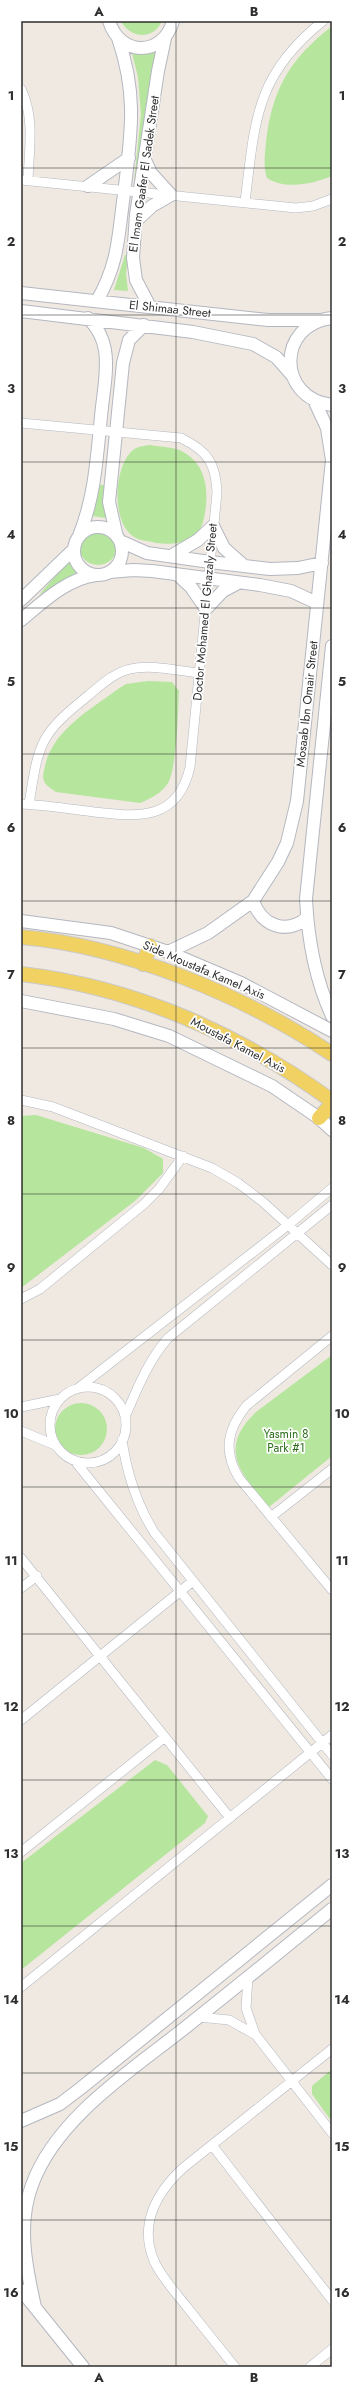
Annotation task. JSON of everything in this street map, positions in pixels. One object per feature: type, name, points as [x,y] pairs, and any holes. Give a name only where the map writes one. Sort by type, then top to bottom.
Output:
[{"type":"main road","points":[[21,937],[99,951],[143,964],[222,993],[280,1023],[332,1054]]},
{"type":"main road","points":[[143,964],[150,946]]},
{"type":"main road","name":"Moustafa Kamel Axis","points":[[21,974],[59,980],[120,995],[176,1013],[232,1039],[301,1079],[332,1103]]},
{"type":"main road","points":[[319,1118],[332,1103]]},
{"type":"street","points":[[105,21],[126,45],[136,48],[147,48],[157,45],[171,27]]},
{"type":"street","points":[[245,202],[253,138],[264,95],[273,75],[292,48],[323,21]]},
{"type":"street","name":"El Imam Gaafer El Sadek Street","points":[[150,306],[136,280],[133,269],[136,220],[158,71],[171,27]]},
{"type":"street","name":"El Imam Gaafer El Sadek Street","points":[[97,301],[110,276],[117,254],[129,158],[132,102],[126,61],[113,30]]},
{"type":"street","points":[[21,89],[29,109],[30,125],[24,181],[88,186],[124,192],[171,195],[296,208],[313,206],[332,199]]},
{"type":"street","points":[[88,186],[129,158]]},
{"type":"street","points":[[145,160],[151,173],[171,195]]},
{"type":"street","points":[[136,220],[152,206],[171,195]]},
{"type":"street","name":"El Shimaa Street","points":[[21,293],[150,306],[262,320],[326,319]]},
{"type":"street","name":"El Shimaa Street","points":[[21,311],[144,325],[193,332],[253,344],[276,357],[292,375],[305,394],[314,400]]},
{"type":"street","points":[[21,600],[74,549],[92,498],[106,365],[106,350],[103,338],[88,318]]},
{"type":"street","points":[[292,375],[291,353],[295,342],[306,329],[326,319]]},
{"type":"street","points":[[110,572],[120,561],[122,551],[109,502],[125,351],[136,330],[144,325]]},
{"type":"street","points":[[314,400],[332,405]]},
{"type":"street","name":"Mosaab Ibn Omair Street","points":[[168,952],[208,932],[253,901],[278,862],[293,823],[318,603],[332,460],[327,428],[314,400]]},
{"type":"street","name":"Doctor Mohamed El Ghazaly Street","points":[[21,423],[181,438],[195,445],[208,458],[216,474],[217,493],[200,673],[187,780],[181,792],[165,807],[155,812],[135,816],[25,804]]},
{"type":"street","points":[[171,556],[198,540],[213,526],[224,548],[242,564]]},
{"type":"street","points":[[79,536],[87,530],[101,527],[110,530],[118,539],[139,551],[210,562],[285,569],[322,563]]},
{"type":"street","points":[[74,549],[80,567],[85,571],[97,575]]},
{"type":"street","points":[[21,620],[69,584],[83,577],[110,572],[133,570],[279,588],[318,603]]},
{"type":"street","points":[[178,575],[191,587],[206,609],[216,596],[238,583]]},
{"type":"street","name":"Mosaab Ibn Omair Street","points":[[332,646],[307,880],[307,918],[318,980],[332,1016]]},
{"type":"street","points":[[25,804],[36,761],[45,738],[60,718],[108,680],[118,673],[143,667],[200,673]]},
{"type":"street","points":[[253,901],[257,912],[266,920],[276,925],[287,927],[298,926],[307,918]]},
{"type":"street","name":"Side Moustafa Kamel Axis","points":[[21,921],[111,933],[168,952],[241,983],[332,1031]]},
{"type":"street","points":[[21,1000],[114,1019],[169,1036],[272,1086],[319,1118],[332,1130]]},
{"type":"street","points":[[21,1100],[53,1107],[212,1168],[238,1183],[297,1232],[332,1265]]},
{"type":"street","points":[[21,1299],[40,1289],[144,1204],[159,1189],[183,1156]]},
{"type":"street","points":[[21,1407],[60,1399],[77,1389],[288,1225],[332,1188]]},
{"type":"street","points":[[74,1460],[96,1462],[112,1454],[122,1440],[125,1429],[125,1417],[147,1369],[156,1352],[168,1338],[332,1205]]},
{"type":"street","points":[[332,1336],[246,1406],[236,1418],[230,1433],[228,1449],[231,1465],[271,1517],[332,1590]]},
{"type":"street","points":[[77,1389],[92,1388],[107,1392],[118,1403],[125,1417]]},
{"type":"street","points":[[55,1445],[51,1433],[50,1421],[53,1409],[60,1399]]},
{"type":"street","points":[[21,1431],[55,1445],[74,1460],[332,1779]]},
{"type":"street","points":[[122,1440],[129,1479],[144,1516],[154,1532],[332,1755]]},
{"type":"street","points":[[271,1517],[332,1469]]},
{"type":"street","points":[[21,1558],[230,1818]]},
{"type":"street","points":[[21,1588],[37,1576]]},
{"type":"street","points":[[21,1720],[193,1581]]},
{"type":"street","points":[[21,1987],[332,1735]]},
{"type":"street","points":[[21,1852],[165,1737]]},
{"type":"street","points":[[21,2121],[60,2104],[332,1885]]},
{"type":"street","points":[[35,2307],[24,2245],[26,2189],[56,2139],[107,2091],[332,1909]]},
{"type":"street","points":[[248,1977],[246,2008],[255,2034],[332,2133]]},
{"type":"street","points":[[198,2017],[229,2020],[255,2034]]},
{"type":"street","points":[[235,2367],[166,2280],[155,2262],[150,2243],[149,2222],[154,2203],[166,2183],[332,2049]]},
{"type":"street","points":[[95,2077],[107,2091]]},
{"type":"street","points":[[212,2145],[332,2300]]},
{"type":"street","points":[[21,2290],[83,2367]]},
{"type":"street","points":[[310,2367],[332,2349]]},
{"type":"green space","points":[[121,21],[162,21],[153,32],[142,35],[130,31]]},
{"type":"green space","points":[[332,26],[332,176],[308,183],[290,185],[274,182],[267,178],[265,156],[269,123],[278,91],[294,63],[317,38]]},
{"type":"green space","points":[[131,49],[157,50],[139,182],[134,181],[141,114],[138,77]]},
{"type":"green space","points":[[125,255],[128,255],[126,274],[128,291],[114,290]]},
{"type":"green space","points":[[150,445],[173,448],[185,453],[193,459],[198,466],[205,482],[206,509],[203,522],[196,534],[182,542],[161,544],[140,540],[129,533],[123,523],[119,510],[118,497],[118,483],[121,470],[126,458],[133,450]]},
{"type":"green space","points":[[100,485],[107,485],[106,518],[93,516]]},
{"type":"green space","points":[[94,527],[102,527],[109,530],[114,535],[117,546],[114,557],[109,562],[102,565],[94,565],[87,562],[82,557],[79,550],[79,542],[82,535],[87,530]]},
{"type":"green space","points":[[70,559],[79,571],[39,595]]},
{"type":"green space","points":[[148,681],[172,682],[179,691],[173,765],[168,783],[162,790],[152,798],[140,803],[56,792],[48,786],[43,779],[45,766],[49,753],[64,731],[85,713],[126,684]]},
{"type":"green space","points":[[36,1115],[144,1148],[163,1159],[163,1173],[135,1201],[21,1288],[21,1116]]},
{"type":"green space","name":"Yasmin 8 Park #1","points":[[332,1355],[332,1456],[269,1507],[242,1472],[237,1461],[236,1450],[238,1438],[244,1425],[256,1412]]},
{"type":"green space","points":[[81,1403],[91,1405],[99,1411],[105,1419],[107,1429],[105,1439],[99,1447],[91,1453],[81,1455],[71,1453],[63,1447],[57,1439],[55,1429],[57,1419],[63,1411],[71,1405]]},
{"type":"green space","points":[[155,1760],[167,1765],[208,1816],[205,1823],[21,1970],[21,1863]]},
{"type":"green space","points":[[332,2069],[332,2122],[312,2094],[312,2086]]}]
